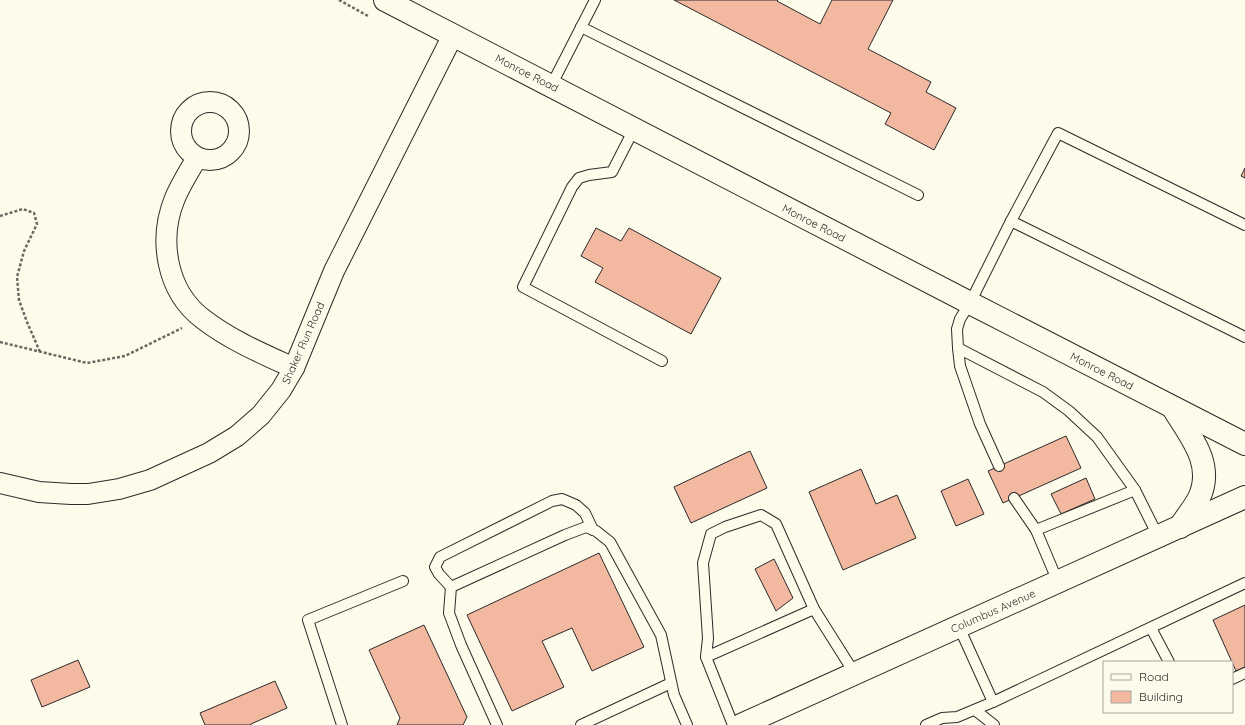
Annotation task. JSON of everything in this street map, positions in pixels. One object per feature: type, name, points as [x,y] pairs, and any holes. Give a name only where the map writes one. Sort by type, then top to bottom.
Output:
[{"type":"street","name":"Monroe Road","points":[[385,0],[1245,444]]},
{"type":"street","name":"Shaker Run Road","points":[[0,483],[39,492],[72,494],[88,494],[119,489],[150,480],[210,452],[237,436],[261,415],[281,390],[294,368],[334,271],[453,35]]},
{"type":"street","points":[[197,158],[181,184],[174,199],[167,231],[166,248],[168,264],[174,279],[181,294],[190,307],[215,328],[294,368]]},
{"type":"street","points":[[1173,408],[1199,450],[1205,477],[1199,498],[1180,527]]},
{"type":"street","name":"Columbus Avenue","points":[[741,725],[1245,497]]},
{"type":"lane","points":[[551,86],[595,0]]},
{"type":"lane","points":[[581,27],[918,195]]},
{"type":"lane","points":[[634,129],[612,172],[579,178],[572,188],[523,287],[662,361]]},
{"type":"lane","points":[[999,466],[980,424],[960,366],[957,329],[960,319],[970,303],[1011,221],[1058,133],[1245,225]]},
{"type":"lane","points":[[1011,221],[1245,337]]},
{"type":"lane","points":[[958,348],[1043,392],[1070,411],[1097,437],[1135,490],[1158,536]]},
{"type":"lane","points":[[1036,530],[1135,490]]},
{"type":"lane","points":[[1014,498],[1036,530],[1058,582]]},
{"type":"lane","points":[[497,725],[461,645],[449,613],[451,587],[438,574],[435,568],[440,557],[552,501],[562,499],[576,505],[585,513],[593,530]]},
{"type":"lane","points":[[733,725],[706,657],[708,638],[703,563],[711,534],[725,527],[761,515],[776,524],[814,609],[855,674]]},
{"type":"lane","points":[[451,587],[565,535],[586,527],[593,530],[610,542],[661,635],[674,695],[687,725]]},
{"type":"lane","points":[[342,725],[308,620],[403,581]]},
{"type":"lane","points":[[926,725],[942,718],[957,717],[993,702],[1245,583]]},
{"type":"lane","points":[[706,657],[814,609]]},
{"type":"lane","points":[[959,627],[993,702]]},
{"type":"lane","points":[[1151,628],[1168,661]]},
{"type":"lane","points":[[1233,679],[1245,673]]},
{"type":"lane","points":[[581,725],[671,683]]},
{"type":"lane","points":[[975,710],[994,725]]},
{"type":"path","points":[[0,216],[23,209],[34,213],[37,224],[24,251],[17,277],[19,300],[40,352]]},
{"type":"path","points":[[0,342],[87,363],[125,356],[202,318]]},
{"type":"building","points":[[674,0],[778,0],[777,1],[820,24],[832,0],[893,0],[868,49],[931,82],[926,92],[956,108],[934,150],[885,124],[891,113]]},
{"type":"building","points":[[1245,168],[1245,178],[1241,176]]},
{"type":"building","points":[[596,228],[621,241],[629,228],[721,278],[691,334],[595,282],[603,268],[581,256]]},
{"type":"building","points":[[1066,436],[1081,468],[1003,503],[988,471]]},
{"type":"building","points":[[750,451],[767,488],[691,523],[674,487]]},
{"type":"building","points":[[861,469],[876,504],[897,495],[916,538],[843,570],[809,492]]},
{"type":"building","points":[[1086,478],[1095,499],[1061,514],[1051,494]]},
{"type":"building","points":[[968,479],[984,514],[956,526],[941,491]]},
{"type":"building","points":[[599,553],[644,647],[592,671],[572,628],[542,641],[564,687],[512,711],[467,615]]},
{"type":"building","points":[[774,559],[793,598],[776,611],[755,569]]},
{"type":"building","points":[[1245,605],[1245,667],[1236,671],[1233,661],[1231,661],[1213,620]]},
{"type":"building","points":[[424,625],[467,717],[463,725],[397,725],[400,718],[369,650]]},
{"type":"building","points":[[78,660],[90,687],[42,707],[31,680]]},
{"type":"building","points":[[275,681],[287,708],[251,725],[205,725],[200,713]]}]
